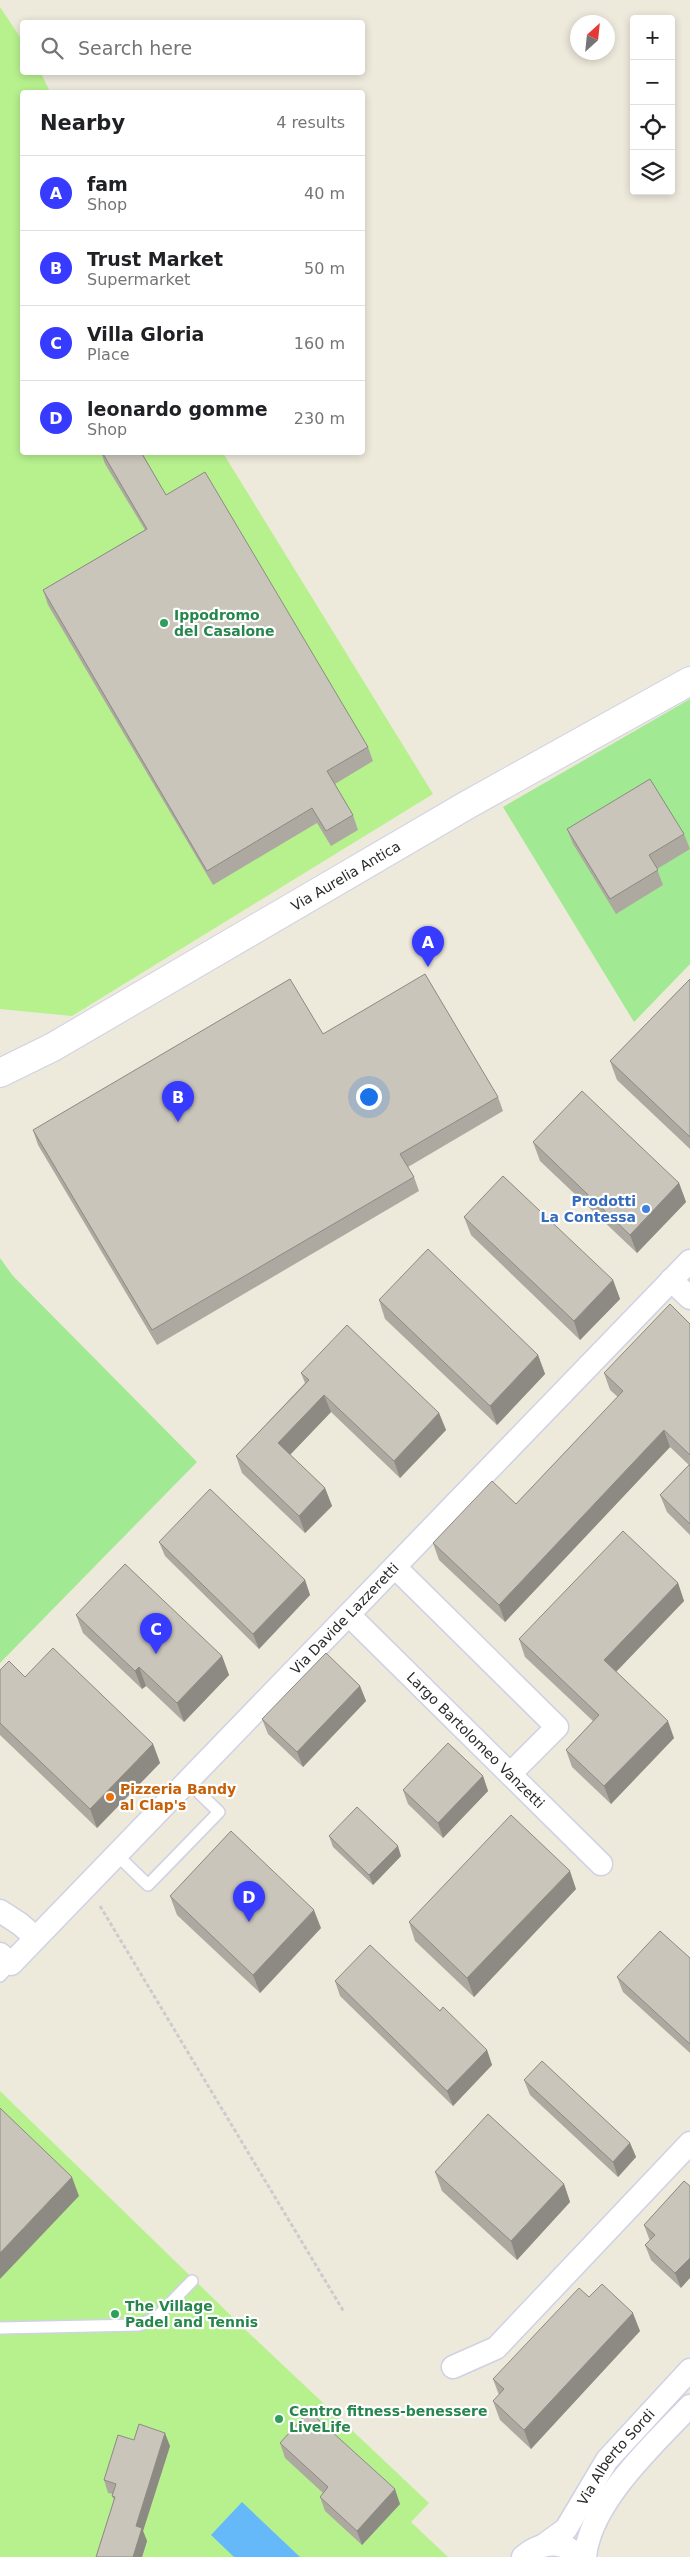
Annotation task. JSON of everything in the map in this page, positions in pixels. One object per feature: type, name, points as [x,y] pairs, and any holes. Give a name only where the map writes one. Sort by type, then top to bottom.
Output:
[{"type":"street","name":"Via Aurelia Antica","points":[[0,1073],[53,1047],[467,805],[690,681]]},
{"type":"street","name":"Via Davide Lazzeretti","points":[[4,1965],[88,1886],[690,1261]]},
{"type":"street","points":[[671,1280],[690,1298]]},
{"type":"street","points":[[395,1567],[557,1727],[510,1774]]},
{"type":"street","name":"Largo Bartolomeo Vanzetti","points":[[349,1615],[601,1864]]},
{"type":"street","points":[[0,1911],[35,1937]]},
{"type":"street","points":[[452,2367],[496,2348],[690,2143]]},
{"type":"street","name":"Via Alberto Sordi","points":[[523,2557],[566,2529],[607,2460],[690,2370]]},
{"type":"street","name":"Via Alberto Sordi","points":[[585,2557],[590,2536],[612,2494],[632,2468],[690,2406]]},
{"type":"street","points":[[544,2544],[568,2548],[579,2557]]},
{"type":"lane","points":[[117,1855],[148,1885],[219,1812],[188,1782]]},
{"type":"lane","points":[[0,2328],[139,2325],[156,2318],[192,2280]]},
{"type":"path","points":[[88,1886],[344,2312]]},
{"type":"green space","name":"Ippodromo del Casalone","points":[[0,7],[20,37],[20,75],[42,75],[49,90],[20,90],[20,455],[224,455],[433,794],[72,1016],[0,1009]]},
{"type":"green space","points":[[690,699],[690,964],[634,1022],[503,807]]},
{"type":"green space","points":[[0,1258],[13,1276],[197,1462],[0,1663]]},
{"type":"green space","name":"The Village Padel and Tennis","points":[[0,2091],[250,2334],[429,2503],[411,2522],[448,2557],[0,2557]]},
{"type":"water","points":[[242,2502],[300,2557],[234,2557],[211,2535]]},
{"type":"building","points":[[104,455],[143,455],[166,495],[205,472],[368,747],[327,771],[353,815],[326,831],[312,808],[207,871],[43,590],[147,529]]},
{"type":"building","points":[[650,779],[684,834],[649,855],[658,870],[610,899],[567,829]]},
{"type":"building","points":[[425,974],[498,1097],[400,1154],[414,1177],[152,1330],[33,1130],[290,979],[323,1034]]},
{"type":"building","points":[[690,979],[690,1137],[610,1061]]},
{"type":"building","points":[[582,1091],[679,1183],[630,1235],[533,1142]]},
{"type":"building","points":[[503,1176],[613,1280],[574,1321],[464,1217]]},
{"type":"building","points":[[428,1249],[538,1355],[490,1406],[379,1300]]},
{"type":"building","points":[[670,1304],[690,1324],[690,1455],[664,1430],[499,1605],[433,1543],[492,1481],[516,1504],[623,1391],[604,1373]]},
{"type":"building","points":[[347,1325],[439,1413],[394,1461],[324,1395],[278,1443],[325,1488],[299,1516],[236,1456],[309,1380],[301,1373]]},
{"type":"building","points":[[690,1464],[690,1524],[660,1495]]},
{"type":"building","points":[[210,1489],[305,1580],[253,1634],[159,1542]]},
{"type":"building","points":[[623,1531],[678,1583],[604,1660],[668,1721],[604,1786],[566,1750],[599,1715],[519,1639]]},
{"type":"building","points":[[125,1564],[222,1656],[177,1703],[139,1667],[135,1671],[76,1615]]},
{"type":"building","points":[[53,1648],[153,1744],[90,1809],[0,1723],[0,1670],[9,1661],[25,1677]]},
{"type":"building","points":[[326,1653],[360,1686],[297,1752],[262,1719]]},
{"type":"building","points":[[448,1743],[483,1776],[438,1823],[403,1790]]},
{"type":"building","points":[[357,1807],[398,1846],[369,1875],[329,1836]]},
{"type":"building","points":[[511,1815],[570,1871],[467,1978],[409,1922]]},
{"type":"building","points":[[231,1831],[314,1910],[253,1975],[170,1896]]},
{"type":"building","points":[[660,1931],[690,1958],[690,2044],[617,1977]]},
{"type":"building","points":[[370,1945],[440,2011],[443,2007],[487,2050],[447,2091],[335,1981]]},
{"type":"building","points":[[542,2061],[630,2143],[613,2162],[524,2080]]},
{"type":"building","points":[[0,2108],[72,2177],[0,2253]]},
{"type":"building","points":[[488,2114],[564,2184],[511,2241],[435,2172]]},
{"type":"building","points":[[684,2181],[690,2186],[690,2258],[675,2273],[645,2245],[655,2235],[644,2225]]},
{"type":"building","points":[[602,2284],[633,2313],[524,2430],[493,2401],[504,2389],[493,2379],[579,2288],[589,2297]]},
{"type":"building","points":[[309,2411],[395,2489],[357,2531],[320,2497],[328,2487],[280,2443]]},
{"type":"building","points":[[139,2424],[165,2433],[136,2526],[142,2528],[133,2557],[96,2557],[115,2497],[112,2496],[116,2484],[104,2480],[118,2435],[134,2440]]},
{"type":"place","name":"Ippodromo del Casalone","points":[[164,623]]},
{"type":"place","name":"fam","points":[[428,967]]},
{"type":"place","name":"Trust Market","points":[[178,1122]]},
{"type":"place","name":"Prodotti La Contessa","points":[[646,1209]]},
{"type":"place","name":"Villa Gloria","points":[[156,1654]]},
{"type":"place","name":"Pizzeria Bandy al Clap's","points":[[110,1797]]},
{"type":"place","name":"leonardo gomme","points":[[249,1922]]},
{"type":"place","name":"The Village Padel and Tennis","points":[[115,2314]]},
{"type":"place","name":"Centro fitness-benessere LiveLife","points":[[279,2419]]}]
